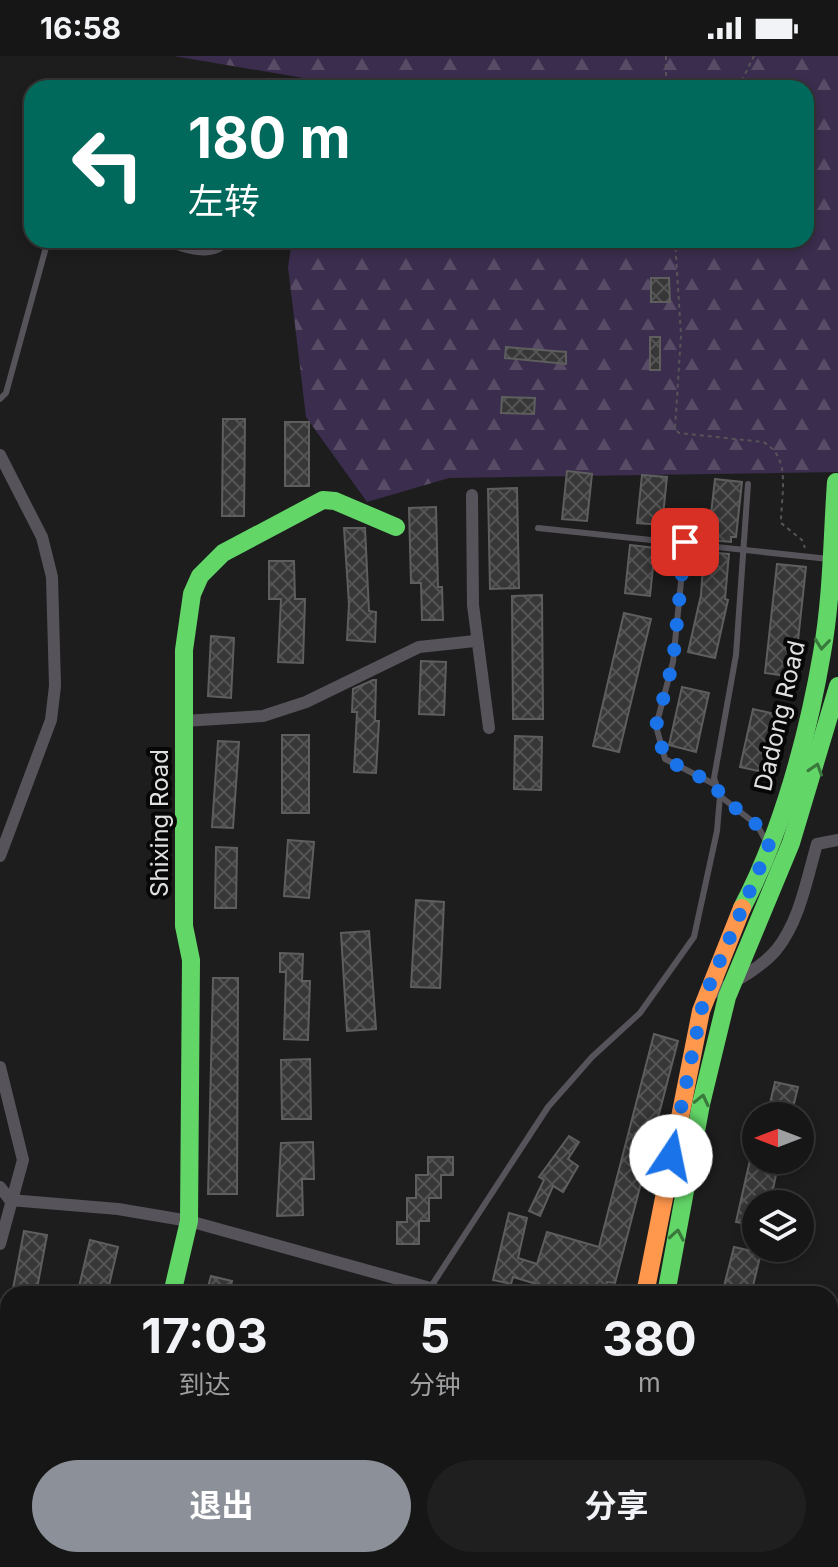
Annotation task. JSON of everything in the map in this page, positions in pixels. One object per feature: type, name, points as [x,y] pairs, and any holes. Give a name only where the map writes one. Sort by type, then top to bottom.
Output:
[{"type":"street","points":[[0,455],[42,537],[52,577],[55,686],[51,720],[0,856]]},
{"type":"street","name":"Dadong Road","points":[[647,1286],[704,998],[769,846],[813,699],[823,650],[833,559],[836,482],[838,500]]},
{"type":"street","points":[[472,495],[475,641],[489,728]]},
{"type":"street","name":"Shixing Road","points":[[174,1286],[189,1221],[191,960],[184,926],[184,721],[188,608],[201,576],[219,555],[323,500],[335,501],[396,527]]},
{"type":"street","points":[[184,721],[263,716],[306,702],[419,647],[475,641]]},
{"type":"street","name":"Dadong Road","points":[[667,1286],[701,1104],[727,997],[784,863],[820,755],[838,686]]},
{"type":"street","points":[[704,998],[734,982],[776,950],[797,911],[817,844],[838,840]]},
{"type":"street","points":[[0,1067],[23,1160],[0,1244]]},
{"type":"street","points":[[0,1187],[10,1200],[118,1209],[189,1221],[423,1286]]},
{"type":"lane","points":[[0,399],[6,393],[46,248]]},
{"type":"lane","points":[[188,248],[204,252],[220,248]]},
{"type":"lane","points":[[431,1286],[548,1107],[592,1057],[640,1013],[694,937],[717,831],[720,796],[714,778],[736,655],[748,484]]},
{"type":"lane","points":[[538,528],[833,559]]},
{"type":"lane","points":[[685,542],[673,662],[656,726],[665,759],[716,785]]},
{"type":"lane","points":[[720,796],[757,825],[784,863]]},
{"type":"path","points":[[666,56],[666,80]]},
{"type":"path","points":[[742,80],[754,56]]},
{"type":"path","points":[[676,248],[681,335],[675,429],[689,435],[763,442],[778,453],[782,460],[781,523],[802,540],[809,556]]},
{"type":"green space","points":[[174,56],[838,56],[838,472],[449,478],[367,502],[306,417],[288,267],[291,248],[814,248],[814,80],[315,80]]},
{"type":"building","points":[[651,278],[669,278],[670,302],[651,302]]},
{"type":"building","points":[[650,337],[660,337],[660,370],[650,370]]},
{"type":"building","points":[[506,347],[566,352],[566,364],[505,358]]},
{"type":"building","points":[[502,397],[535,398],[534,414],[501,413]]},
{"type":"building","points":[[223,419],[245,419],[244,516],[222,516]]},
{"type":"building","points":[[285,422],[309,422],[309,486],[285,486]]},
{"type":"building","points":[[567,471],[592,474],[587,521],[562,519]]},
{"type":"building","points":[[642,475],[667,477],[662,525],[637,523]]},
{"type":"building","points":[[715,479],[742,482],[736,537],[731,537],[731,542],[708,540]]},
{"type":"building","points":[[517,488],[519,588],[490,589],[488,489]]},
{"type":"building","points":[[436,507],[438,587],[442,587],[443,620],[422,620],[421,583],[411,583],[409,508]]},
{"type":"building","points":[[344,528],[365,528],[369,611],[376,612],[375,642],[347,640],[349,604]]},
{"type":"building","points":[[630,545],[655,548],[650,596],[625,593]]},
{"type":"building","points":[[704,552],[729,554],[725,599],[728,600],[715,658],[688,652],[701,595]]},
{"type":"building","points":[[269,561],[294,561],[295,599],[305,599],[303,663],[278,662],[281,599],[269,599]]},
{"type":"building","points":[[777,564],[806,567],[794,677],[765,673]]},
{"type":"building","points":[[542,595],[543,719],[513,719],[512,596]]},
{"type":"building","points":[[624,613],[651,619],[619,752],[593,746]]},
{"type":"building","points":[[211,636],[234,638],[231,698],[208,696]]},
{"type":"building","points":[[421,661],[446,662],[444,715],[419,714]]},
{"type":"building","points":[[376,680],[375,721],[379,721],[376,773],[354,772],[357,712],[352,712],[353,689]]},
{"type":"building","points":[[682,687],[709,693],[696,752],[669,745]]},
{"type":"building","points":[[753,709],[780,715],[767,773],[740,767]]},
{"type":"building","points":[[282,735],[309,735],[309,813],[282,813]]},
{"type":"building","points":[[515,736],[542,737],[541,790],[514,789]]},
{"type":"building","points":[[218,741],[239,742],[233,828],[212,827]]},
{"type":"building","points":[[288,840],[314,842],[309,898],[284,896]]},
{"type":"building","points":[[216,847],[237,848],[236,908],[215,908]]},
{"type":"building","points":[[416,900],[444,902],[440,988],[411,987]]},
{"type":"building","points":[[369,931],[376,1029],[347,1031],[341,933]]},
{"type":"building","points":[[280,953],[303,954],[302,981],[310,981],[308,1040],[284,1039],[286,972],[280,972]]},
{"type":"building","points":[[213,978],[238,978],[237,1194],[208,1194]]},
{"type":"building","points":[[654,1034],[678,1041],[615,1283],[607,1282],[606,1286],[543,1286],[513,1277],[511,1284],[493,1280],[509,1213],[527,1218],[518,1258],[537,1264],[547,1232],[599,1247]]},
{"type":"building","points":[[310,1059],[311,1119],[282,1119],[281,1060]]},
{"type":"building","points":[[775,1082],[798,1087],[794,1102],[770,1102]]},
{"type":"building","points":[[569,1136],[579,1142],[568,1159],[578,1166],[563,1192],[553,1186],[540,1216],[529,1211],[544,1180],[539,1177]]},
{"type":"building","points":[[313,1142],[314,1179],[302,1179],[303,1215],[277,1216],[281,1143]]},
{"type":"building","points":[[428,1157],[453,1157],[453,1175],[441,1175],[441,1198],[429,1198],[429,1221],[419,1221],[419,1244],[397,1244],[397,1222],[407,1222],[407,1198],[416,1198],[416,1175],[428,1175]]},
{"type":"building","points":[[747,1174],[776,1174],[773,1190],[743,1190]]},
{"type":"building","points":[[742,1195],[742,1223],[736,1222]]},
{"type":"building","points":[[24,1231],[47,1235],[37,1286],[14,1286]]},
{"type":"building","points":[[90,1240],[118,1247],[109,1286],[79,1286]]},
{"type":"building","points":[[734,1247],[742,1249],[742,1262],[759,1262],[753,1286],[724,1286]]},
{"type":"building","points":[[211,1276],[232,1281],[231,1286],[208,1286]]},
{"type":"traffic: fast","points":[[742,908],[781,817],[809,717],[828,611],[836,482]]},
{"type":"traffic: fast","points":[[174,1286],[189,1221],[191,960],[184,926],[184,650],[192,594],[200,576],[223,553],[323,500],[335,501],[396,527]]},
{"type":"traffic: fast","points":[[667,1286],[701,1104],[727,997],[791,843],[838,686]]},
{"type":"traffic: slow","points":[[647,1286],[701,1011],[742,908]]},
{"type":"route","points":[[671,1156],[704,998],[732,926],[754,885],[769,846],[757,825],[720,796],[716,785],[665,759],[659,745],[656,726],[673,662],[685,542]]}]
